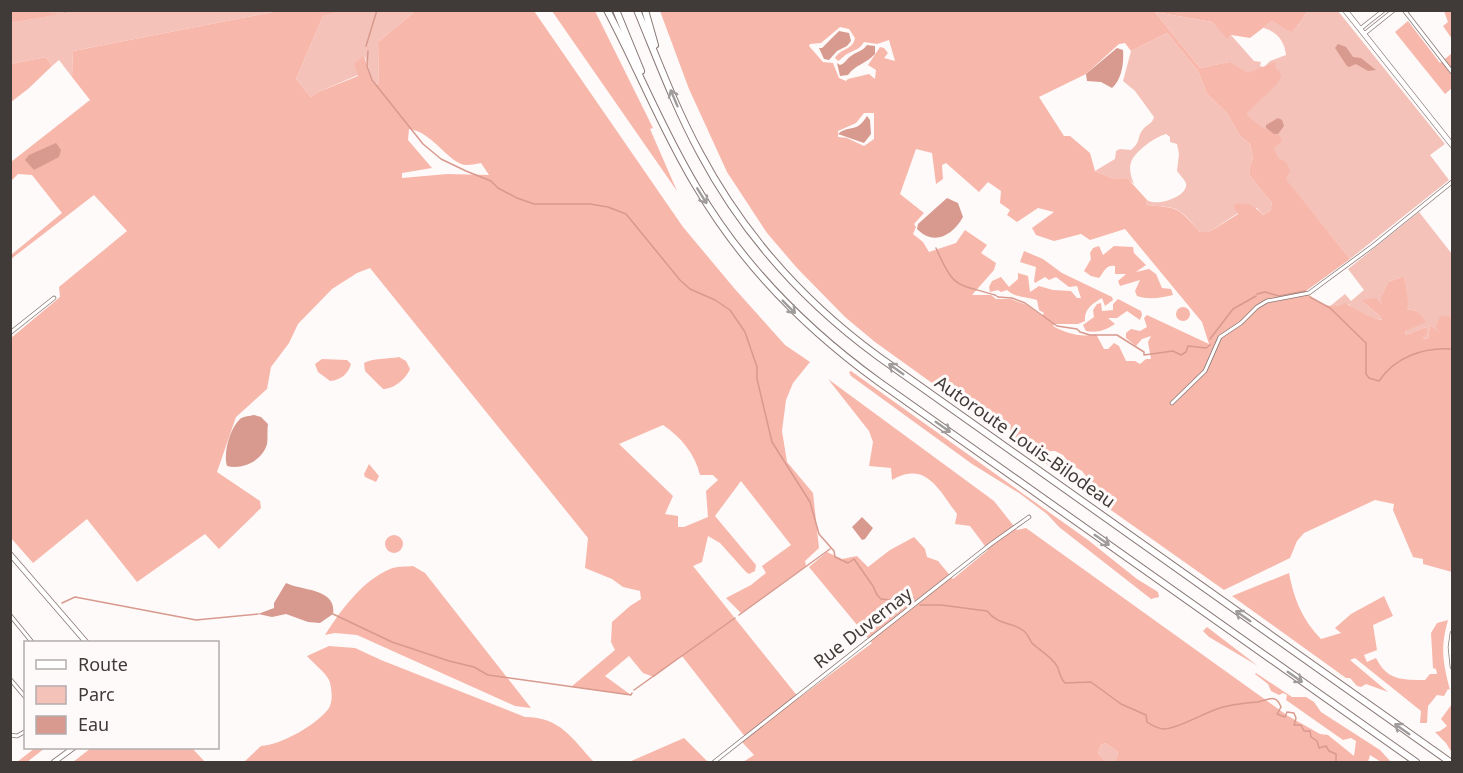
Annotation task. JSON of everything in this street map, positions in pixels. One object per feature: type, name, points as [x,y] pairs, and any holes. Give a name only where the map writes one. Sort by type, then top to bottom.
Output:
[{"type":"highway","points":[[606,10],[664,126]]},
{"type":"highway","points":[[616,10],[664,126]]},
{"type":"highway","points":[[637,10],[663,71]]},
{"type":"highway","points":[[645,10],[663,71]]},
{"type":"highway","name":"Autoroute Louis-Bilodeau","points":[[663,71],[699,152],[731,206],[781,270],[834,322],[879,357],[1450,762]]},
{"type":"highway","name":"Autoroute Louis-Bilodeau","points":[[664,126],[697,189],[734,243],[779,297],[826,341],[879,382],[1416,762]]},
{"type":"main road","points":[[1345,10],[1452,145]]},
{"type":"main road","points":[[10,554],[85,641]]},
{"type":"main road","points":[[54,762],[70,749]]},
{"type":"street","points":[[1360,29],[1384,10]]},
{"type":"street","points":[[1365,34],[1394,10]]},
{"type":"street","points":[[1404,10],[1452,72]]},
{"type":"street","points":[[1172,403],[1205,371],[1220,337],[1241,323],[1257,307],[1268,301],[1309,293],[1374,245],[1452,182]]},
{"type":"street","points":[[10,333],[54,298]]},
{"type":"street","name":"Rue Duvernay","points":[[714,762],[990,544],[1029,517]]},
{"type":"street","points":[[10,615],[31,641]]},
{"type":"street","points":[[1452,633],[1450,653],[1452,667]]},
{"type":"street","points":[[10,679],[24,696]]},
{"type":"street","points":[[10,735],[17,736],[24,732]]},
{"type":"green space","points":[[340,10],[412,10],[413,13],[378,42],[379,84],[373,83],[365,56],[358,75],[311,97],[296,79],[323,16]]},
{"type":"green space","points":[[44,11],[278,11],[73,51],[72,77],[59,60],[52,66],[46,57],[11,64],[11,23],[59,14]]},
{"type":"green space","points":[[1308,11],[1338,11],[1445,144],[1430,155],[1449,180],[1350,259],[1212,88],[1229,62],[1200,68],[1155,12],[1212,22],[1227,38],[1231,35],[1254,61],[1261,62],[1260,66],[1264,67],[1270,61],[1286,55],[1279,38],[1263,28],[1272,21],[1291,31]]},
{"type":"green space","points":[[1167,33],[1198,71],[1207,94],[1227,113],[1240,136],[1250,144],[1253,158],[1249,169],[1250,176],[1272,203],[1270,211],[1263,215],[1257,208],[1238,213],[1209,232],[1200,232],[1178,210],[1146,205],[1147,200],[1157,202],[1171,199],[1186,188],[1186,183],[1177,171],[1179,154],[1177,144],[1170,142],[1170,137],[1166,134],[1147,144],[1134,156],[1130,169],[1134,184],[1127,179],[1114,179],[1095,171],[1115,159],[1116,151],[1131,150],[1137,144],[1144,128],[1153,119],[1154,117],[1135,91],[1123,81],[1131,51]]},
{"type":"green space","points":[[1419,212],[1452,254],[1452,317],[1440,317],[1438,324],[1440,335],[1430,325],[1428,339],[1421,338],[1426,334],[1426,327],[1406,335],[1405,331],[1417,311],[1407,309],[1404,276],[1388,282],[1383,294],[1382,305],[1363,302],[1382,320],[1364,314],[1348,304],[1329,307],[1345,294],[1351,301],[1364,290],[1348,269]]},
{"type":"green space","points":[[1105,743],[1117,751],[1114,762],[1106,762],[1098,753],[1101,745]]},
{"type":"shaded area","points":[[11,10],[44,11],[61,14],[11,23]]},
{"type":"shaded area","points":[[278,11],[340,11],[323,16],[296,79],[311,97],[358,76],[354,64],[364,56],[373,83],[379,84],[378,42],[413,13],[412,11],[534,11],[683,227],[785,345],[810,362],[793,383],[786,400],[782,431],[787,462],[813,493],[819,548],[805,561],[806,566],[741,613],[726,598],[751,585],[766,573],[762,566],[791,545],[741,481],[715,516],[756,565],[755,571],[749,574],[746,572],[720,543],[708,536],[702,562],[693,566],[799,698],[872,643],[809,567],[827,552],[842,559],[857,556],[868,567],[890,550],[914,537],[925,549],[927,557],[938,561],[953,579],[988,550],[970,526],[955,524],[957,514],[937,487],[923,476],[914,473],[892,480],[891,468],[869,466],[873,442],[869,431],[828,379],[994,501],[1017,530],[1026,528],[1288,716],[1320,734],[1328,735],[1354,756],[1356,741],[1351,738],[1343,740],[1286,700],[1287,695],[1283,693],[1279,695],[1271,691],[1268,684],[1256,673],[1292,697],[1306,697],[1314,702],[1321,712],[1380,750],[1391,762],[1381,762],[1370,755],[1368,762],[1114,762],[1117,751],[1105,743],[1101,745],[1098,753],[1106,762],[743,762],[754,755],[742,742],[746,738],[682,656],[654,677],[643,673],[629,656],[605,676],[631,695],[571,687],[615,650],[611,642],[612,622],[641,599],[640,591],[623,587],[612,579],[585,568],[588,538],[370,268],[357,273],[332,289],[298,324],[289,343],[271,367],[267,389],[236,417],[217,472],[260,501],[261,508],[219,549],[205,534],[137,582],[87,519],[33,563],[11,538],[11,338],[60,297],[59,287],[127,231],[94,195],[11,259],[11,255],[62,213],[32,175],[18,174],[11,181],[11,162],[90,100],[72,77],[73,51]],"holes":[[[409,129],[426,136],[460,163],[466,165],[481,163],[489,175],[447,174],[402,178],[402,173],[432,168],[408,140]],[[663,425],[686,447],[695,460],[700,475],[713,475],[718,480],[706,491],[708,517],[684,527],[678,527],[678,516],[665,514],[673,496],[619,444]]]},
{"type":"shaded area","points":[[552,11],[595,11],[653,128],[650,129],[677,191]]},
{"type":"shaded area","points":[[660,11],[1308,11],[1291,32],[1272,21],[1250,38],[1231,35],[1227,39],[1212,22],[1155,12],[1200,68],[1229,62],[1248,73],[1275,62],[1281,77],[1247,115],[1262,127],[1278,134],[1282,139],[1274,148],[1278,158],[1286,162],[1290,171],[1286,179],[1350,259],[1306,291],[1310,296],[1330,306],[1346,303],[1369,316],[1382,320],[1363,300],[1376,298],[1382,305],[1381,298],[1388,282],[1404,276],[1407,309],[1417,311],[1426,322],[1405,331],[1406,335],[1426,327],[1427,334],[1422,338],[1428,339],[1430,325],[1439,333],[1436,327],[1440,316],[1452,317],[1452,572],[1423,564],[1423,559],[1413,557],[1393,510],[1394,504],[1375,500],[1304,533],[1297,541],[1290,558],[1224,590],[1091,496],[1088,479],[1063,455],[1051,451],[1048,455],[1054,469],[1009,438],[1011,425],[993,415],[984,414],[986,409],[980,406],[976,411],[972,408],[970,396],[956,386],[953,389],[945,384],[932,383],[845,317],[797,268],[767,233],[727,172],[689,89]],"holes":[[[840,27],[849,29],[855,38],[854,42],[837,55],[835,58],[838,61],[859,48],[864,42],[877,44],[889,40],[895,61],[884,58],[888,53],[880,47],[868,65],[876,70],[875,79],[869,74],[846,81],[839,78],[833,63],[823,62],[809,46],[821,43]],[[1167,33],[1198,71],[1207,94],[1227,113],[1240,136],[1250,144],[1253,158],[1249,169],[1250,176],[1272,203],[1270,211],[1263,215],[1250,205],[1234,205],[1238,214],[1209,232],[1200,232],[1178,210],[1146,205],[1147,200],[1128,179],[1114,179],[1095,171],[1090,153],[1070,136],[1064,136],[1039,97],[1086,74],[1119,44],[1125,43],[1131,51]],[[864,113],[874,113],[874,139],[864,146],[847,138],[838,137],[838,131],[856,123]],[[916,149],[932,153],[936,184],[943,179],[942,165],[946,163],[979,192],[988,182],[1001,191],[1000,203],[1010,210],[1007,215],[1017,222],[1038,208],[1054,212],[1032,228],[1036,235],[1054,241],[1081,234],[1090,240],[1125,229],[1202,322],[1209,344],[1147,315],[1144,318],[1147,327],[1140,331],[1131,329],[1126,333],[1126,338],[1136,346],[1142,339],[1151,336],[1148,342],[1151,359],[1146,359],[1140,364],[1135,361],[1126,361],[1119,346],[1114,343],[1108,349],[1104,349],[1096,334],[1079,335],[1058,329],[1053,326],[1055,324],[1078,324],[1085,321],[1087,310],[1092,305],[1102,298],[1105,306],[1113,300],[1112,297],[1062,273],[1043,259],[1024,251],[1020,262],[1036,267],[1035,283],[1045,277],[1049,280],[1056,277],[1069,287],[1077,286],[1081,298],[1077,298],[1071,291],[1039,286],[1030,292],[1028,276],[1018,273],[1018,279],[1009,287],[1001,277],[992,281],[989,287],[990,292],[1007,290],[1018,296],[1037,300],[1039,310],[1044,313],[1042,316],[1027,305],[1011,299],[996,299],[991,295],[972,295],[994,270],[996,263],[981,253],[987,245],[965,230],[956,243],[929,252],[923,242],[913,234],[916,227],[914,224],[924,213],[900,194]]]},
{"type":"shaded area","points":[[1444,11],[1452,11],[1452,39],[1443,26],[1448,22]]},
{"type":"shaded area","points":[[1408,21],[1440,63],[1452,53],[1452,88],[1445,94],[1395,32]]},
{"type":"shaded area","points":[[46,57],[52,66],[11,102],[11,64]]},
{"type":"shaded area","points":[[1099,246],[1103,255],[1114,246],[1133,247],[1134,253],[1146,265],[1136,272],[1149,269],[1156,274],[1162,288],[1171,289],[1173,295],[1155,298],[1137,296],[1135,291],[1140,280],[1120,286],[1118,281],[1126,274],[1115,274],[1115,266],[1107,267],[1099,278],[1091,276],[1084,271],[1091,259],[1090,253],[1093,248]]},
{"type":"shaded area","points":[[1118,299],[1141,311],[1140,320],[1127,311],[1117,318],[1108,318],[1115,324],[1107,328],[1097,332],[1086,331],[1083,325],[1094,317],[1093,310],[1097,304],[1101,303],[1102,311],[1113,310],[1113,304]]},
{"type":"shaded area","points":[[1180,307],[1186,307],[1190,314],[1186,321],[1180,321],[1176,317],[1176,311]]},
{"type":"shaded area","points":[[399,357],[406,361],[410,369],[403,380],[391,387],[383,389],[365,371],[364,363],[367,361]]},
{"type":"shaded area","points":[[322,359],[347,360],[351,364],[344,376],[330,381],[318,372],[315,364]]},
{"type":"shaded area","points":[[851,371],[1088,540],[1137,579],[1158,592],[1159,597],[1151,599],[1059,527],[1047,514],[1019,493],[972,464],[851,376],[849,372]]},
{"type":"shaded area","points":[[369,464],[379,476],[376,482],[365,477],[364,474]]},
{"type":"shaded area","points":[[394,535],[400,538],[403,544],[400,550],[394,553],[388,550],[385,544],[388,538]]},
{"type":"shaded area","points":[[413,566],[425,573],[531,708],[515,706],[357,635],[335,633],[325,635],[345,606],[370,581],[392,568]]},
{"type":"shaded area","points":[[1289,573],[1300,608],[1321,639],[1341,633],[1335,628],[1351,614],[1384,596],[1393,616],[1373,625],[1377,650],[1364,655],[1367,662],[1376,658],[1385,671],[1396,677],[1425,680],[1430,674],[1437,674],[1436,669],[1433,668],[1431,633],[1437,623],[1448,620],[1443,655],[1450,690],[1448,689],[1444,696],[1437,695],[1428,706],[1427,723],[1420,723],[1421,711],[1355,658],[1350,660],[1388,692],[1366,684],[1361,687],[1357,686],[1350,678],[1346,678],[1232,596]]},
{"type":"shaded area","points":[[1207,627],[1258,666],[1209,637],[1203,631]]},
{"type":"shaded area","points":[[329,646],[355,648],[525,717],[548,721],[565,731],[594,762],[244,762],[261,746],[279,742],[308,727],[329,708],[332,694],[329,680],[307,656]]},
{"type":"shaded area","points":[[1452,704],[1452,753],[1435,732],[1447,726],[1441,719]]},
{"type":"shaded area","points":[[684,738],[708,762],[629,762]]},
{"type":"shaded area","points":[[34,749],[44,749],[27,762],[17,762]]},
{"type":"shaded area","points":[[90,749],[193,749],[205,762],[73,762]]},
{"type":"water","points":[[839,31],[849,33],[851,41],[829,60],[824,59],[819,48],[822,48]]},
{"type":"water","points":[[1338,44],[1346,47],[1353,57],[1361,58],[1376,70],[1368,71],[1356,64],[1347,66],[1335,48]]},
{"type":"water","points":[[867,45],[875,46],[875,54],[848,75],[840,76],[837,63],[842,64]]},
{"type":"water","points":[[1117,48],[1123,50],[1122,71],[1112,88],[1101,82],[1087,81],[1086,74]]},
{"type":"water","points":[[867,116],[870,120],[871,134],[864,143],[838,134],[860,125]]},
{"type":"water","points":[[1278,118],[1282,120],[1284,126],[1278,134],[1274,134],[1266,128],[1266,125]]},
{"type":"water","points":[[56,143],[61,150],[59,157],[34,170],[25,160],[29,155]]},
{"type":"water","points":[[947,198],[958,203],[963,217],[959,224],[948,234],[936,238],[923,234],[917,229],[918,224]]},
{"type":"water","points":[[254,415],[261,417],[268,424],[265,450],[251,463],[239,467],[227,466],[227,448],[233,428],[240,419]]},
{"type":"water","points":[[862,517],[873,528],[862,540],[852,527]]},
{"type":"water","points":[[286,583],[324,595],[330,599],[333,614],[320,623],[308,622],[286,614],[272,617],[258,614],[274,608],[274,603]]},
{"type":"waterway","points":[[366,46],[377,10]]},
{"type":"waterway","points":[[368,51],[367,66],[372,80],[423,144],[441,159],[491,181],[498,188],[517,198],[534,204],[590,204],[608,207],[626,214],[680,280],[690,289],[715,300],[730,310],[745,332],[757,367],[757,379],[772,442],[810,502],[819,534],[834,551],[835,557],[848,563],[854,559],[881,599],[891,600],[899,593],[914,598]]},
{"type":"waterway","points":[[936,248],[947,271],[957,282],[998,297],[1012,298],[1025,303],[1057,326],[1077,329],[1090,335],[1117,335],[1144,352],[1144,355],[1173,351],[1181,355],[1186,352],[1188,346],[1206,348],[1210,345]]},
{"type":"waterway","points":[[1257,294],[1265,292],[1279,296],[1305,291]]},
{"type":"waterway","points":[[1210,339],[1233,309],[1256,296]]},
{"type":"waterway","points":[[1310,297],[1330,308],[1366,343],[1366,374],[1369,378],[1379,381],[1393,366],[1411,355],[1431,350],[1452,349]]},
{"type":"waterway","points":[[739,615],[830,549]]},
{"type":"waterway","points":[[62,603],[75,597],[196,620],[258,614]]},
{"type":"waterway","points":[[920,605],[941,605],[987,611],[996,619],[1025,632],[1032,643],[1054,662],[1065,683],[1091,682],[1121,704],[1146,715],[1147,722],[1160,728],[1176,726],[1227,706],[1268,699],[1277,700],[1281,707],[1277,714],[1285,717],[1287,712],[1294,713],[1296,718],[1294,725],[1301,725],[1304,731],[1310,731],[1311,737],[1317,741],[1319,748],[1326,746],[1329,751],[1336,754],[1336,762]]},
{"type":"waterway","points":[[333,614],[392,642],[474,667],[488,675],[631,695],[632,693]]},
{"type":"waterway","points":[[634,690],[735,618]]}]
